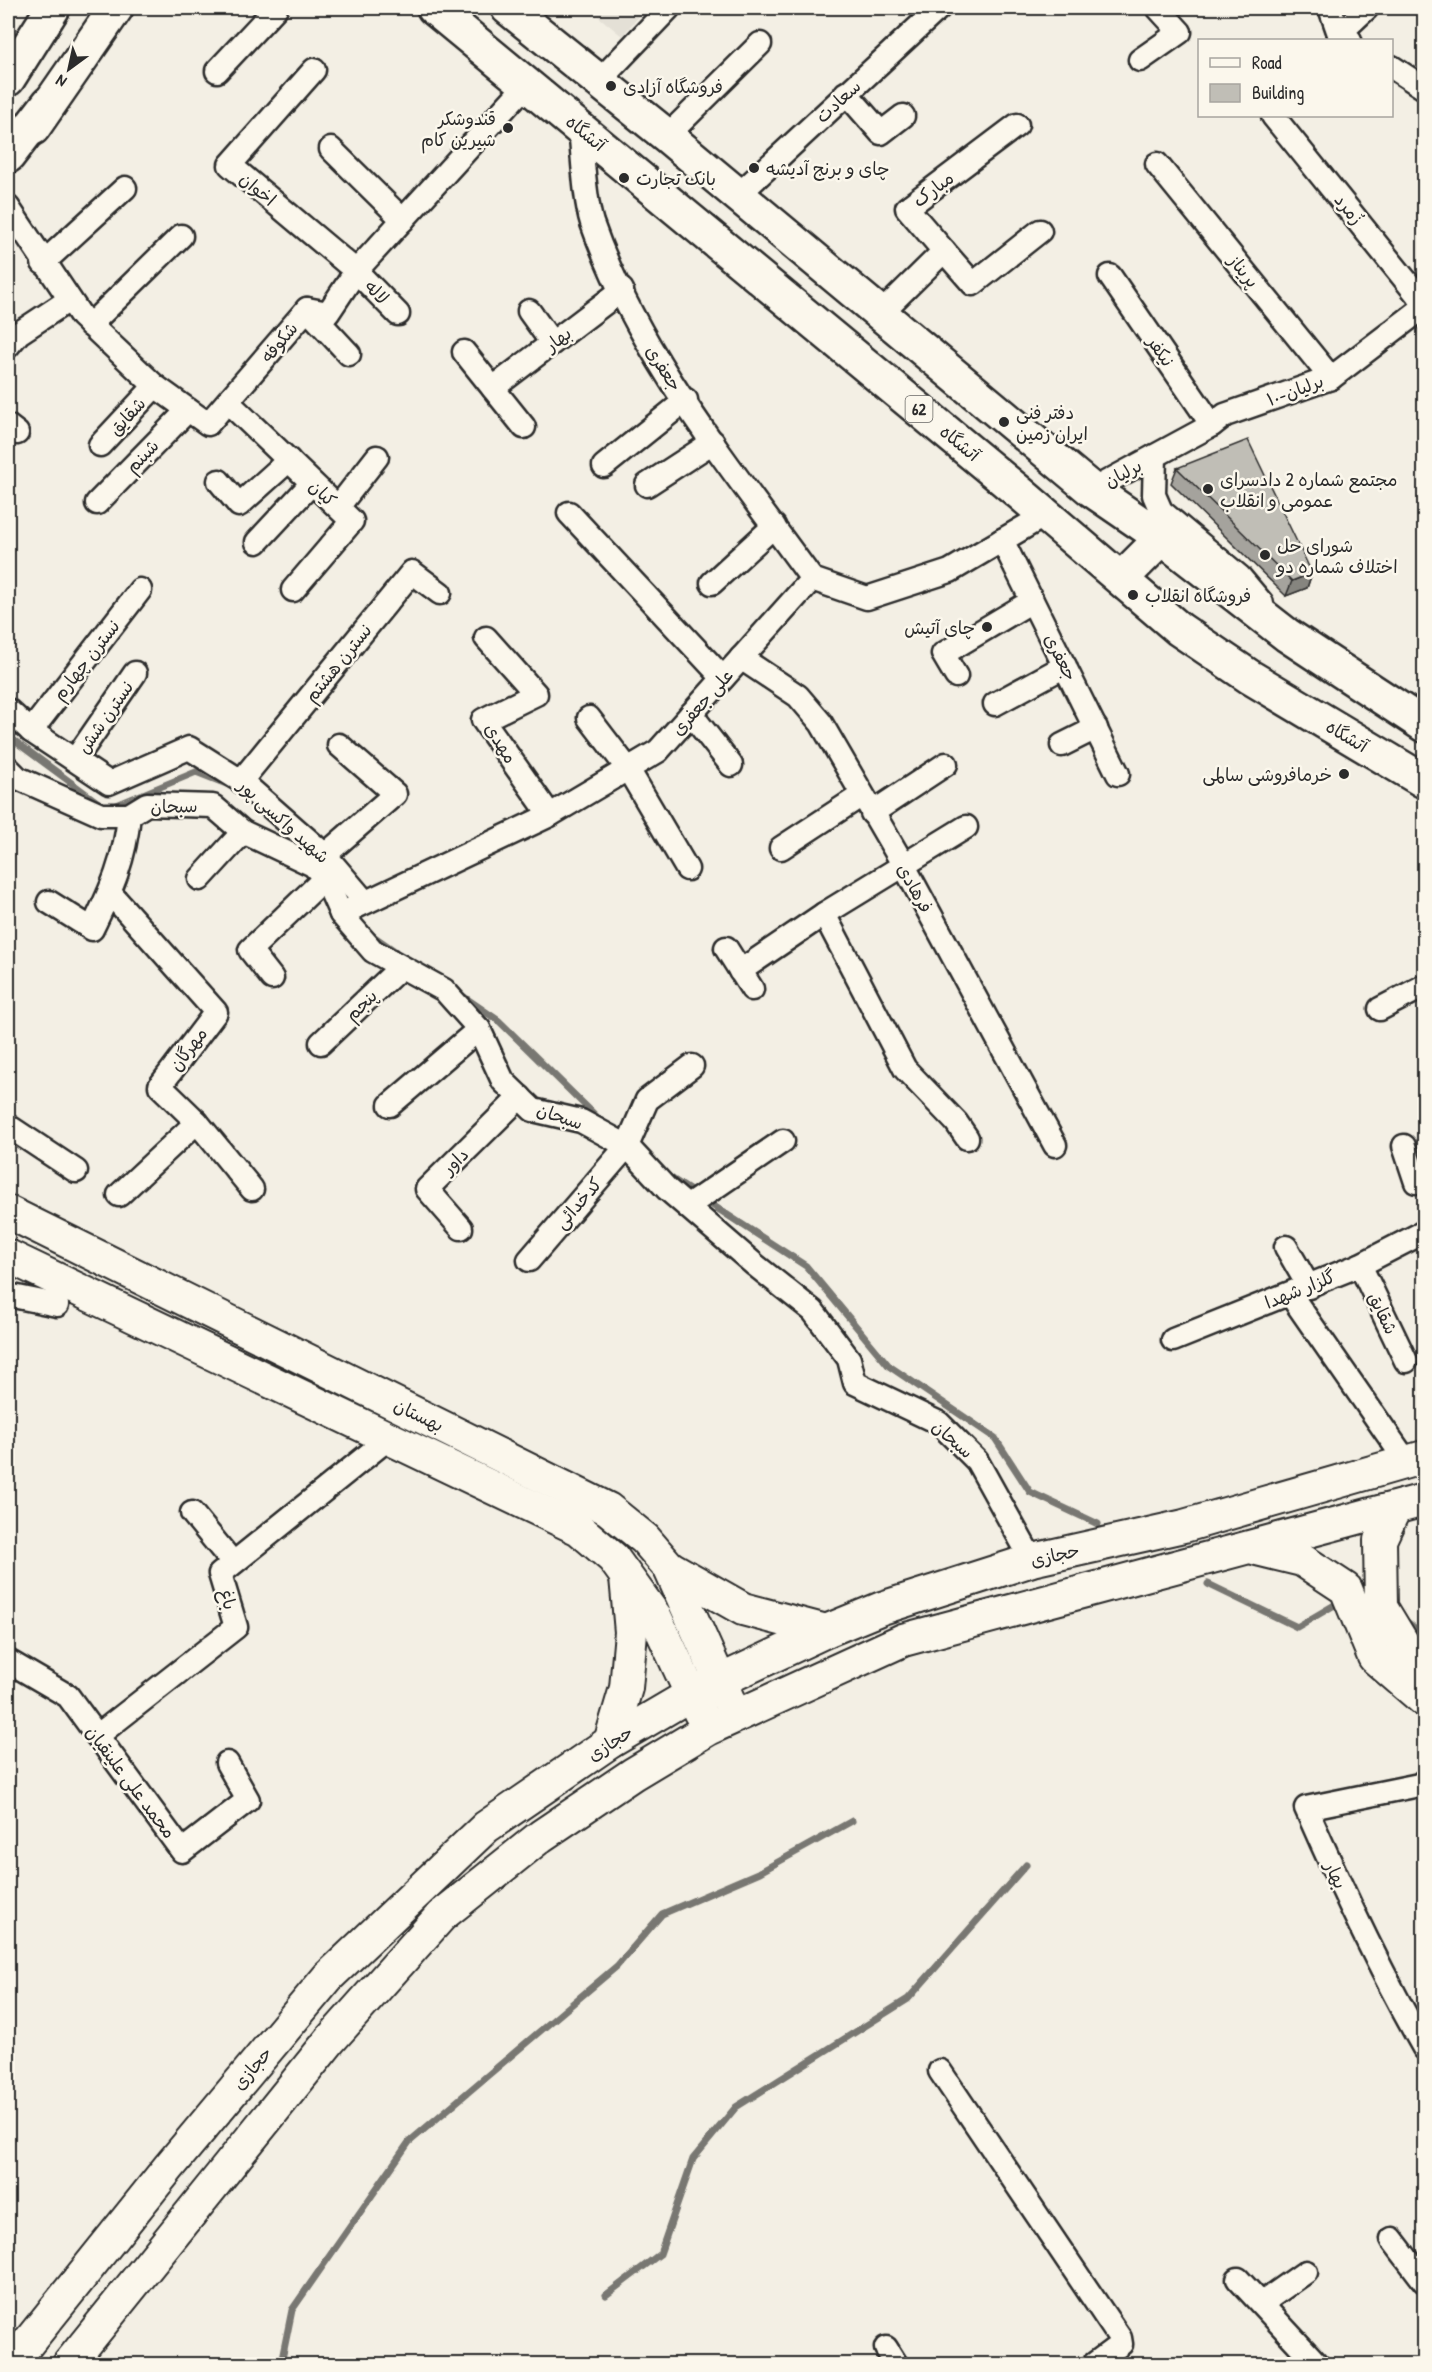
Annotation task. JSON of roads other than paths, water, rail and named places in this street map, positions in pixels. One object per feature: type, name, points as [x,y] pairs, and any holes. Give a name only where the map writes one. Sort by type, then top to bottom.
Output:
[{"type":"main road","points":[[8,79],[53,8]]},
{"type":"main road","points":[[8,156],[116,8]]},
{"type":"main road","points":[[508,8],[667,136],[1092,490],[1162,538],[1287,635],[1425,725]]},
{"type":"main road","name":"آتشگاه","points":[[436,10],[1122,578],[1179,629],[1250,677],[1425,781]]},
{"type":"main road","points":[[8,171],[48,103]]},
{"type":"main road","points":[[1122,578],[1162,538]]},
{"type":"main road","name":"بهستان","points":[[8,1212],[608,1509],[645,1539],[669,1567],[719,1681],[737,1716]]},
{"type":"main road","name":"بهستان","points":[[8,1256],[579,1529],[613,1558],[655,1616],[690,1695],[708,1729]]},
{"type":"main road","name":"حجازی","points":[[11,2364],[213,2114],[328,1977],[486,1827],[610,1742],[690,1695],[826,1631],[882,1608],[1032,1560],[1184,1526],[1415,1459]]},
{"type":"main road","points":[[69,2364],[331,2039],[441,1916],[541,1836],[633,1773],[708,1729],[903,1640],[1253,1548],[1425,1500]]},
{"type":"main road","points":[[1394,1510],[1380,1540],[1381,1607],[1410,1655],[1425,1666]]},
{"type":"main road","points":[[1253,1548],[1302,1560],[1346,1589],[1374,1657],[1425,1700]]},
{"type":"main road","points":[[669,1567],[744,1609],[826,1631]]},
{"type":"main road","points":[[610,1742],[627,1677],[631,1632],[626,1576]]},
{"type":"main road","points":[[213,2114],[199,2142],[200,2156],[211,2164],[226,2168]]},
{"type":"main road","points":[[150,2191],[165,2204],[166,2215],[161,2238],[152,2260]]},
{"type":"street","points":[[217,71],[276,8]]},
{"type":"street","points":[[599,81],[669,8]]},
{"type":"street","name":"سعادت","points":[[737,196],[939,8]]},
{"type":"street","points":[[1330,8],[1344,37],[1367,8]]},
{"type":"street","points":[[1140,60],[1179,32],[1168,11]]},
{"type":"street","points":[[667,136],[760,44]]},
{"type":"street","points":[[1393,68],[1425,88]]},
{"type":"street","name":"اخوان","points":[[314,70],[230,165],[356,271]]},
{"type":"street","name":"شکوفه","points":[[8,207],[43,263],[90,325],[155,386],[208,424],[307,309],[328,313],[356,271],[526,84]]},
{"type":"street","points":[[846,93],[881,133],[903,116]]},
{"type":"street","name":"زُمرد","points":[[1274,117],[1425,305]]},
{"type":"street","name":"مبارک","points":[[944,251],[907,208],[1017,125]]},
{"type":"street","name":"جعفری","points":[[580,128],[592,221],[643,336],[713,442],[812,579]]},
{"type":"street","points":[[331,149],[403,220]]},
{"type":"street","name":"پریناز","points":[[1157,164],[1331,378]]},
{"type":"street","points":[[43,263],[125,188]]},
{"type":"street","points":[[880,314],[944,251],[974,284],[1040,231]]},
{"type":"street","points":[[90,325],[181,236]]},
{"type":"street","name":"لاله","points":[[356,271],[398,314]]},
{"type":"street","name":"نیکفر","points":[[1110,276],[1212,425]]},
{"type":"street","name":"بهار","points":[[493,388],[622,290]]},
{"type":"street","points":[[8,346],[19,333],[69,300]]},
{"type":"street","name":"۱۰-برلیان","points":[[1155,456],[1226,415],[1331,378],[1425,305]]},
{"type":"street","points":[[307,309],[349,354]]},
{"type":"street","points":[[529,311],[552,344]]},
{"type":"street","points":[[464,352],[524,427]]},
{"type":"street","name":"شقایق","points":[[100,445],[155,386]]},
{"type":"street","points":[[604,466],[686,400]]},
{"type":"street","name":"کیان","points":[[228,402],[352,521],[293,590]]},
{"type":"street","name":"شبنم","points":[[97,503],[188,410]]},
{"type":"street","points":[[647,485],[713,442]]},
{"type":"street","points":[[1155,456],[1154,495],[1161,510],[1240,577],[1287,635]]},
{"type":"street","name":"برلیان","points":[[1092,490],[1155,456]]},
{"type":"street","points":[[338,507],[377,457]]},
{"type":"street","points":[[219,481],[239,505],[289,460]]},
{"type":"street","points":[[257,542],[312,483]]},
{"type":"street","points":[[569,513],[723,678]]},
{"type":"street","points":[[812,579],[867,598],[950,571],[1045,515]]},
{"type":"street","points":[[712,583],[774,526]]},
{"type":"street","name":"جعفری","points":[[1002,540],[1118,774]]},
{"type":"street","name":"نسترن هشتم","points":[[242,781],[412,572],[440,594]]},
{"type":"street","name":"علی جعفری","points":[[341,914],[550,815],[658,751],[812,579]]},
{"type":"street","name":"نسترن چهارم","points":[[31,731],[140,590]]},
{"type":"street","points":[[956,676],[943,654],[1032,601]]},
{"type":"street","name":"مهدی","points":[[486,638],[536,693],[483,720],[550,815]]},
{"type":"street","name":"فرهادی","points":[[741,658],[798,696],[821,723],[903,864],[1055,1145]]},
{"type":"street","points":[[995,704],[1065,666]]},
{"type":"street","name":"نسترن شش","points":[[75,760],[135,673]]},
{"type":"street","name":"شهید واکسی پور","points":[[8,710],[31,731],[109,783],[189,748],[242,781],[325,855],[365,902]]},
{"type":"street","points":[[691,714],[732,765]]},
{"type":"street","points":[[589,718],[628,769],[687,869]]},
{"type":"street","points":[[1062,745],[1096,728]]},
{"type":"street","points":[[325,855],[396,794],[339,745]]},
{"type":"street","points":[[781,848],[946,764]]},
{"type":"street","name":"سبحان","points":[[11,779],[101,815],[129,815],[147,804],[213,806],[243,832],[314,865],[325,878],[341,914],[373,951],[444,990],[479,1029],[503,1081],[533,1110],[581,1121],[627,1146],[667,1189],[754,1265],[813,1311],[849,1359],[855,1383],[939,1423],[977,1461],[1032,1560]]},
{"type":"street","points":[[49,902],[92,929],[110,893],[126,847],[129,815]]},
{"type":"street","points":[[740,970],[903,864],[966,827]]},
{"type":"street","points":[[200,879],[243,832]]},
{"type":"street","points":[[272,978],[250,951],[325,878]]},
{"type":"street","name":"مهرگان","points":[[110,893],[216,1012],[160,1086],[197,1122]]},
{"type":"street","points":[[824,914],[905,1069],[956,1122],[967,1138]]},
{"type":"street","points":[[726,948],[752,989]]},
{"type":"street","name":"پنجم","points":[[321,1043],[401,967]]},
{"type":"street","points":[[1380,1010],[1425,986]]},
{"type":"street","points":[[390,1105],[479,1029]]},
{"type":"street","name":"کدخدائی","points":[[529,1260],[627,1146],[647,1100],[692,1066]]},
{"type":"street","name":"داور","points":[[461,1228],[427,1189],[520,1097]]},
{"type":"street","points":[[118,1195],[197,1122],[252,1188]]},
{"type":"street","points":[[8,1126],[76,1171]]},
{"type":"street","points":[[688,1206],[783,1141]]},
{"type":"street","points":[[1404,1146],[1416,1182],[1425,1178]]},
{"type":"street","name":"گلزار شهدا","points":[[1173,1340],[1360,1265],[1425,1232]]},
{"type":"street","points":[[1286,1247],[1299,1290],[1415,1459]]},
{"type":"street","name":"شقایق","points":[[1360,1265],[1406,1361]]},
{"type":"street","points":[[8,1295],[57,1305]]},
{"type":"street","name":"باغ","points":[[97,1736],[236,1627],[220,1574],[389,1438]]},
{"type":"street","points":[[192,1513],[232,1563]]},
{"type":"street","name":"محمد علی علینقیان","points":[[8,1661],[68,1696],[182,1851],[248,1800],[227,1763]]},
{"type":"street","name":"بهار","points":[[1425,1781],[1419,1785],[1306,1808],[1334,1874],[1404,2013],[1425,2048]]},
{"type":"street","points":[[940,2071],[1120,2338],[1121,2344],[1117,2349],[1094,2364]]},
{"type":"street","points":[[1392,2239],[1425,2281]]},
{"type":"street","points":[[1262,2303],[1306,2272]]},
{"type":"street","points":[[1238,2279],[1317,2364]]},
{"type":"waterway","points":[[8,736],[100,804]]},
{"type":"waterway","points":[[112,807],[196,772],[229,785]]},
{"type":"waterway","points":[[372,935],[395,951]]},
{"type":"waterway","points":[[464,997],[499,1021],[602,1122]]},
{"type":"waterway","points":[[666,1175],[806,1266],[889,1366],[995,1438],[1030,1492],[1098,1524]]},
{"type":"waterway","points":[[1208,1584],[1297,1627],[1343,1600]]},
{"type":"waterway","points":[[1403,1619],[1424,1635]]},
{"type":"waterway","points":[[281,2364],[292,2310],[409,2142],[617,1966],[662,1914],[760,1872],[852,1821]]},
{"type":"waterway","points":[[606,2295],[660,2254],[693,2159],[736,2107],[908,1999],[1026,1865]]},
{"type":"place","name":"فروشگاه آزادی","points":[[611,86]]},
{"type":"place","name":"قندوشکر شیرین کام","points":[[508,128]]},
{"type":"place","name":"چای و برنج آدیشه","points":[[754,168]]},
{"type":"place","name":"بانک تجارت","points":[[624,178]]},
{"type":"place","name":"دفتر فنی ایران زمین","points":[[1004,422]]},
{"type":"place","name":"مجتمع شماره 2 دادسرای عمومی و انقلاب","points":[[1208,489]]},
{"type":"place","name":"شورای حل اختلاف شماره دو","points":[[1265,555]]},
{"type":"place","name":"فروشگاه انقلاب","points":[[1133,595]]},
{"type":"place","name":"چای آتیش","points":[[987,627]]},
{"type":"place","name":"خرمافروشی سالمی","points":[[1344,774]]}]
